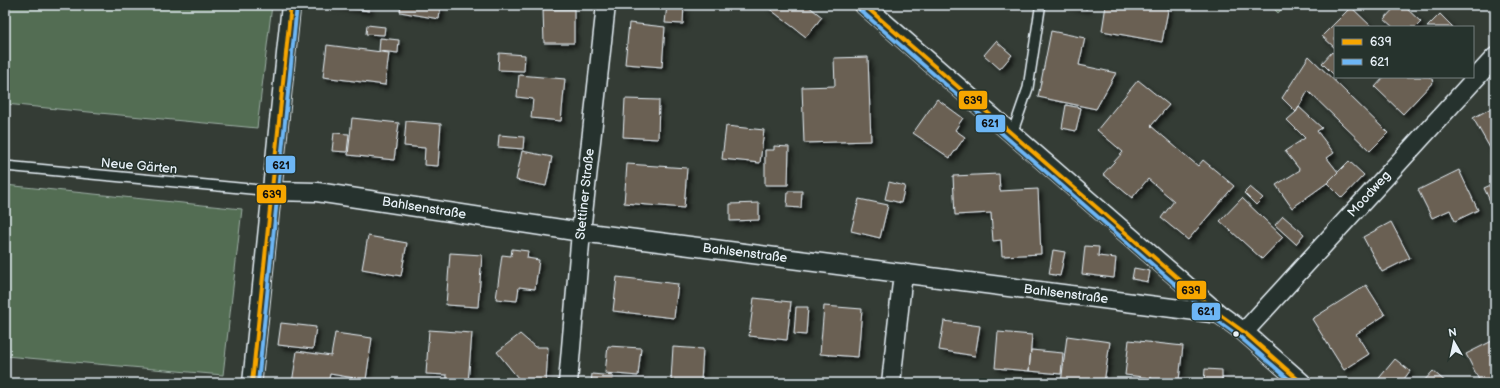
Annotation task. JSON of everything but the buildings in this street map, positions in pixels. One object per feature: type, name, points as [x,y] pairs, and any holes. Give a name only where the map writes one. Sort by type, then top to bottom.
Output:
[{"type":"street","points":[[252,383],[291,5]]},
{"type":"street","name":"Stettiner Straße","points":[[568,383],[581,232],[606,5]]},
{"type":"street","points":[[864,5],[1219,314],[1244,332],[1302,383]]},
{"type":"street","name":"Moodweg","points":[[1244,332],[1495,57]]},
{"type":"street","name":"Bahlsenstraße","points":[[271,191],[317,192],[581,232],[1219,314]]},
{"type":"street","points":[[891,383],[903,273]]},
{"type":"lane","points":[[1012,134],[1028,88],[1040,9]]},
{"type":"lane","name":"Neue Gärten","points":[[5,166],[271,191]]},
{"type":"green space","points":[[5,5],[272,5],[257,128],[5,104]]},
{"type":"green space","points":[[1270,5],[1286,5],[1278,13]]},
{"type":"green space","points":[[5,185],[242,209],[223,375],[5,356]]},
{"type":"transit line","name":"639","points":[[252,383],[291,5]]},
{"type":"transit line","name":"639","points":[[864,5],[1219,314],[1244,332],[1302,383]]},
{"type":"transit line","name":"621","points":[[258,383],[297,6]]},
{"type":"transit line","name":"621","points":[[860,10],[1215,319],[1240,337],[1293,383]]}]
